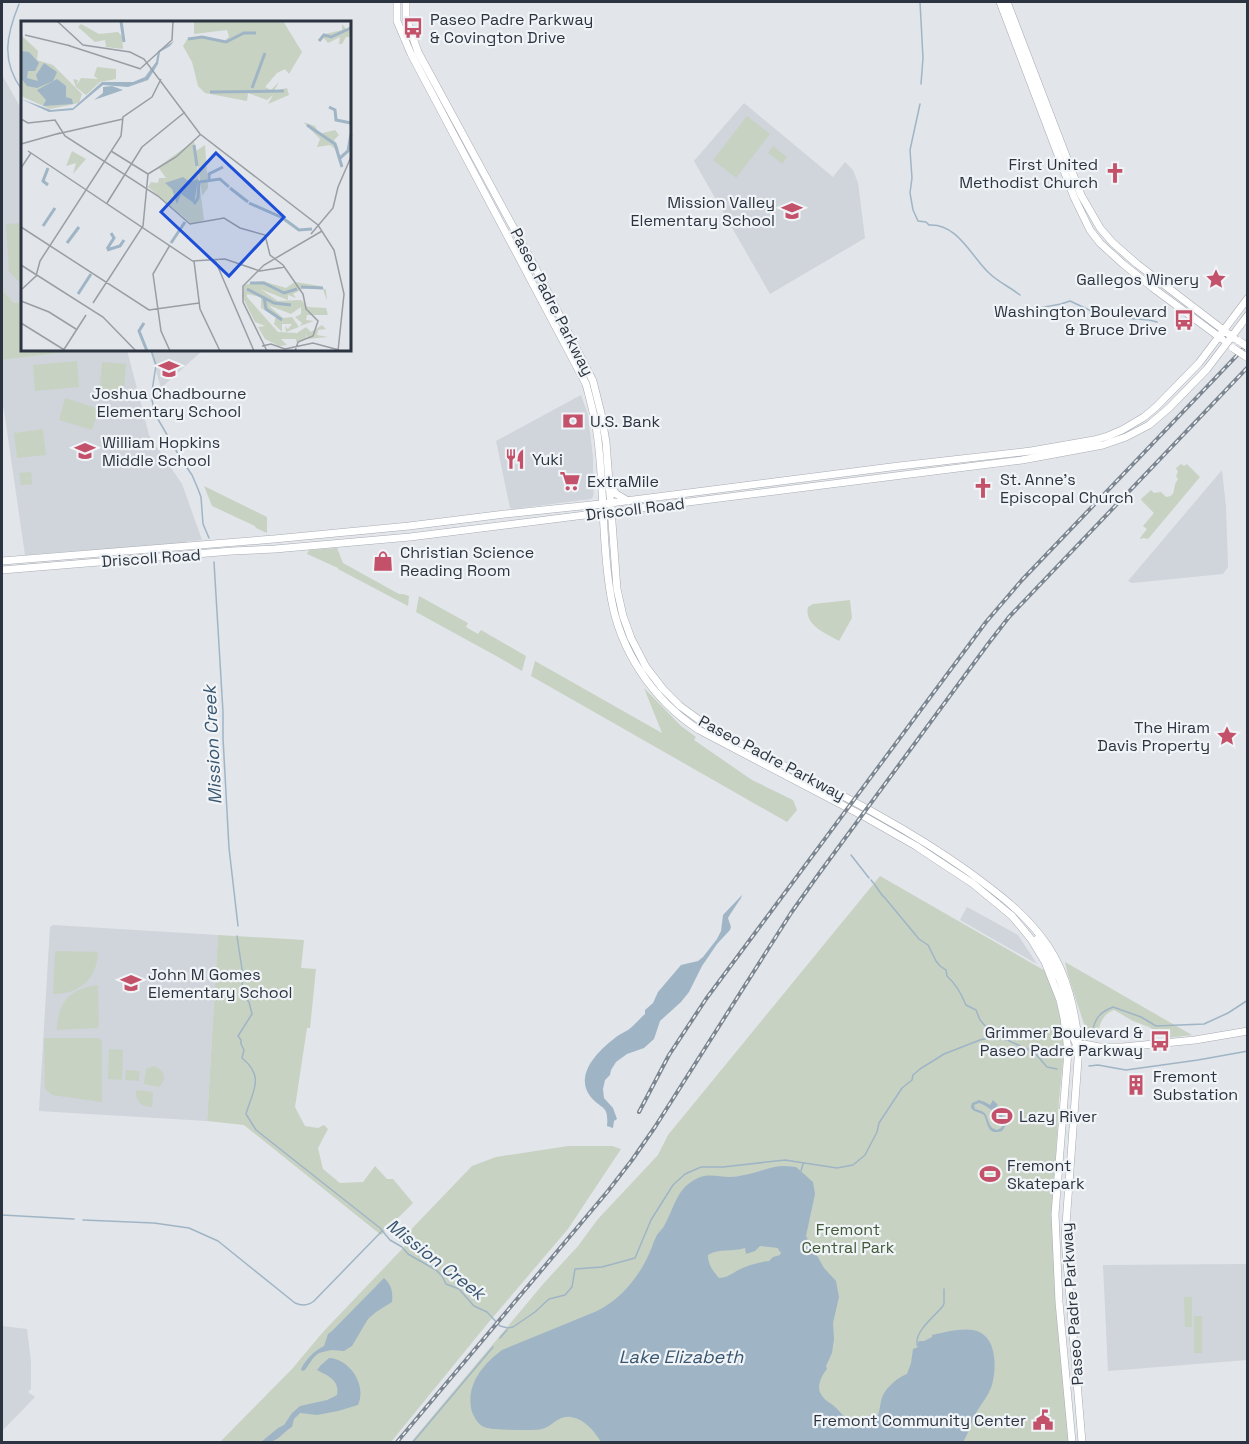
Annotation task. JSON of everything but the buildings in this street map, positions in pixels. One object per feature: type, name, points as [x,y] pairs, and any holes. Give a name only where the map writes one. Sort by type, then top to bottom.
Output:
[{"type":"main road","name":"Paseo Padre Parkway","points":[[397,2],[397,21],[411,54],[586,384],[605,484],[607,503],[605,533],[610,594],[622,636],[631,656],[646,679],[677,713],[707,735],[859,813],[962,876],[1012,916],[1039,951],[1054,981],[1064,1018],[1068,1052],[1055,1214],[1059,1302],[1072,1443]]},
{"type":"main road","name":"Paseo Padre Parkway","points":[[406,2],[406,18],[418,51],[542,279],[593,381],[606,442],[605,484]]},
{"type":"main road","points":[[1000,2],[1074,197],[1090,230],[1100,243],[1123,264],[1248,358]]},
{"type":"main road","points":[[1007,2],[1081,195],[1100,228],[1129,258],[1248,347]]},
{"type":"main road","name":"Driscoll Road","points":[[2,561],[409,526],[1031,451],[1101,438],[1122,430],[1150,412],[1199,363],[1248,298]]},
{"type":"main road","name":"Driscoll Road","points":[[2,570],[412,537],[1022,460],[1103,445],[1134,433],[1162,415],[1230,346],[1232,336],[1248,315]]},
{"type":"main road","points":[[588,505],[596,500],[605,484],[628,501]]},
{"type":"main road","points":[[612,528],[618,517],[626,510]]},
{"type":"main road","name":"Paseo Padre Parkway","points":[[607,512],[612,528],[618,598],[626,625],[635,647],[666,692],[691,714],[712,728],[894,824],[949,858],[1005,898],[1021,913],[1049,947],[1060,968],[1071,997],[1079,1046],[1065,1238],[1082,1443]]},
{"type":"main road","points":[[589,514],[599,521],[605,533]]},
{"type":"main road","points":[[677,713],[702,728],[712,728]]},
{"type":"main road","points":[[1012,916],[1030,930],[1051,961],[1064,991],[1074,1040],[1079,1046]]},
{"type":"main road","points":[[1068,1052],[1084,1044],[1099,1047],[1123,1047],[1195,1040],[1248,1031]]},
{"type":"shaded area","points":[[2,75],[21,108],[21,302],[14,303],[2,290]]},
{"type":"shaded area","name":"Mission Valley Elementary School","points":[[744,103],[833,177],[845,162],[853,170],[858,183],[865,238],[770,294],[694,161]]},
{"type":"shaded area","name":"William Hopkins Middle School","points":[[77,351],[127,351],[149,435],[182,484],[202,540],[188,541],[183,546],[139,550],[87,550],[25,555],[2,403],[2,360]]},
{"type":"shaded area","name":"Joshua Chadbourne Elementary School","points":[[150,351],[202,351],[161,388]]},
{"type":"shaded area","points":[[581,395],[588,415],[593,457],[593,497],[510,508],[496,441]]},
{"type":"shaded area","points":[[1222,470],[1228,567],[1223,574],[1132,583],[1128,581]]},
{"type":"shaded area","points":[[967,907],[1018,935],[1037,964],[960,920]]},
{"type":"shaded area","name":"John M Gomes Elementary School","points":[[53,925],[218,935],[207,1121],[39,1111],[50,927]]},
{"type":"shaded area","points":[[1247,1264],[1247,1360],[1108,1371],[1103,1265]]},
{"type":"shaded area","points":[[2,1326],[27,1329],[31,1362],[31,1389],[28,1392],[35,1397],[2,1431]]},
{"type":"green space","points":[[747,116],[770,134],[736,178],[713,160]]},
{"type":"green space","points":[[773,146],[787,157],[782,164],[768,153]]},
{"type":"green space","points":[[21,223],[21,283],[9,272],[6,224]]},
{"type":"green space","points":[[2,290],[14,303],[21,302],[21,351],[77,351],[2,360]]},
{"type":"green space","points":[[77,361],[79,387],[35,391],[33,365]]},
{"type":"green space","points":[[102,362],[126,364],[123,399],[99,397]]},
{"type":"green space","points":[[65,398],[99,409],[92,430],[59,420]]},
{"type":"green space","points":[[43,429],[46,455],[17,458],[14,433]]},
{"type":"green space","points":[[1181,464],[1184,466],[1187,464],[1200,477],[1148,539],[1140,539],[1147,529],[1143,526],[1154,513],[1141,499],[1151,490],[1154,493],[1161,492],[1166,497],[1172,495],[1178,479],[1176,468]]},
{"type":"green space","points":[[31,472],[32,477],[23,479],[32,478],[32,484],[21,485],[19,473]]},
{"type":"green space","points":[[204,486],[267,517],[267,533],[212,506]]},
{"type":"green space","points":[[337,548],[343,563],[399,594],[409,596],[408,606],[307,554],[309,550]]},
{"type":"green space","points":[[419,596],[468,623],[466,627],[478,634],[481,630],[526,656],[522,671],[416,612]]},
{"type":"green space","points":[[850,600],[852,618],[839,641],[817,628],[809,619],[808,607],[813,604]]},
{"type":"green space","points":[[535,661],[662,733],[644,688],[681,726],[696,737],[694,740],[752,780],[793,800],[797,810],[787,822],[531,676]]},
{"type":"green space","name":"Fremont Central Park","points":[[880,876],[1047,972],[1061,1017],[1063,1038],[1052,1222],[1069,1442],[411,1442],[544,1283],[578,1246],[598,1219],[658,1155],[668,1135]]},
{"type":"green space","points":[[218,935],[304,940],[301,968],[316,969],[310,1028],[307,1028],[295,1107],[305,1126],[318,1128],[324,1125],[328,1129],[318,1148],[323,1169],[340,1183],[363,1182],[375,1166],[387,1179],[393,1179],[413,1203],[381,1235],[244,1125],[207,1121]]},
{"type":"green space","points":[[57,951],[98,952],[94,970],[85,984],[71,991],[53,994],[55,953]]},
{"type":"green space","points":[[1065,962],[1192,1035],[1167,1038],[1114,1010],[1103,1018],[1097,1038],[1089,1034]]},
{"type":"green space","points":[[98,985],[99,1026],[97,1028],[57,1030],[60,1012],[67,998],[80,989]]},
{"type":"green space","points":[[44,1038],[98,1038],[102,1041],[102,1102],[52,1095],[45,1089]]},
{"type":"green space","points":[[109,1049],[123,1050],[122,1080],[108,1079]]},
{"type":"green space","points":[[153,1066],[160,1069],[164,1075],[159,1087],[144,1084],[146,1069]]},
{"type":"green space","points":[[126,1070],[140,1071],[139,1081],[125,1080]]},
{"type":"green space","points":[[136,1090],[153,1092],[152,1107],[139,1103]]},
{"type":"green space","points":[[568,1146],[612,1146],[621,1149],[568,1229],[391,1442],[220,1442],[292,1369],[323,1332],[405,1246],[400,1241],[472,1166],[496,1157]]},
{"type":"green space","points":[[1184,1297],[1192,1297],[1192,1327],[1185,1327]]},
{"type":"green space","points":[[1194,1316],[1202,1316],[1202,1353],[1194,1353]]},
{"type":"water","points":[[742,895],[728,918],[730,930],[702,966],[689,992],[660,1021],[654,1039],[644,1048],[627,1054],[616,1062],[605,1080],[604,1098],[613,1108],[617,1119],[614,1121],[613,1128],[607,1126],[607,1114],[590,1096],[586,1087],[585,1078],[592,1061],[605,1046],[645,1014],[645,1010],[653,1003],[658,992],[681,965],[698,961],[703,957],[721,931],[723,915]]},
{"type":"water","name":"Lazy River","points":[[979,1100],[990,1105],[993,1100],[998,1105],[994,1109],[1006,1121],[1002,1131],[993,1132],[987,1125],[984,1115],[971,1108],[972,1103]],"holes":[[[979,1103],[991,1109],[1001,1118],[1003,1122],[1001,1128],[997,1130],[992,1128],[985,1114],[975,1109],[974,1105]]]},
{"type":"water","name":"Lake Elizabeth","points":[[780,1166],[796,1167],[813,1182],[815,1194],[806,1236],[824,1268],[836,1281],[839,1297],[833,1323],[832,1353],[819,1384],[822,1396],[847,1418],[859,1423],[871,1423],[878,1416],[885,1392],[907,1374],[913,1349],[918,1347],[916,1345],[919,1341],[924,1341],[932,1335],[973,1330],[981,1333],[991,1344],[995,1369],[991,1389],[976,1413],[963,1442],[601,1442],[585,1423],[571,1417],[559,1419],[546,1428],[532,1430],[491,1429],[478,1422],[472,1412],[471,1393],[477,1377],[488,1362],[502,1350],[597,1311],[621,1294],[640,1271],[657,1235],[685,1187],[698,1178],[706,1176],[735,1177]],"holes":[[[760,1246],[778,1248],[780,1255],[769,1261],[742,1268],[723,1278],[719,1278],[715,1273],[708,1259],[708,1255],[721,1251],[745,1248],[746,1254],[755,1251]]]},
{"type":"water","points":[[384,1278],[391,1289],[392,1302],[368,1319],[352,1346],[344,1351],[331,1350],[319,1353],[302,1371],[308,1359],[324,1346],[328,1334]]},
{"type":"water","points":[[329,1358],[344,1363],[355,1374],[360,1389],[358,1405],[317,1415],[300,1413],[294,1419],[292,1427],[278,1438],[261,1442],[284,1425],[300,1406],[327,1400],[337,1395],[335,1382],[317,1370]]},
{"type":"waterway","points":[[920,2],[923,58],[921,84]]},
{"type":"waterway","name":"Mission Creek","points":[[19,4],[11,27],[8,58],[15,79],[21,88]]},
{"type":"waterway","points":[[920,104],[910,150],[912,178],[910,193],[918,221],[948,229],[963,242],[989,273],[1020,295]]},
{"type":"waterway","points":[[1039,308],[1070,301],[1102,316],[1114,315],[1157,322]]},
{"type":"waterway","name":"Mission Creek","points":[[151,351],[156,365],[152,391],[155,414],[192,475],[201,497],[203,524],[209,538]]},
{"type":"waterway","name":"Mission Creek","points":[[214,562],[229,848],[238,926]]},
{"type":"waterway","points":[[851,855],[869,878]]},
{"type":"waterway","points":[[871,880],[919,939],[928,945],[936,961],[946,970],[947,976],[958,989],[966,1005],[976,1010],[980,1020],[1000,1037]]},
{"type":"waterway","name":"Mission Creek","points":[[237,936],[244,996],[249,1002],[252,1014],[238,1036],[244,1050],[242,1058],[253,1071],[255,1078],[254,1091],[246,1114],[256,1130],[380,1228],[390,1240],[402,1247],[408,1254],[436,1270],[446,1284],[459,1289],[474,1306],[487,1312],[500,1326],[508,1328],[535,1312],[549,1299],[565,1295],[572,1287],[575,1269],[602,1267],[635,1258],[651,1220],[673,1185],[685,1174],[701,1167],[723,1167],[785,1160],[837,1168],[853,1165],[865,1155],[879,1123],[902,1088],[912,1080],[913,1075],[944,1054],[980,1040],[993,1037],[1007,1040],[1034,1052],[1047,1067],[1057,1069]]},
{"type":"waterway","points":[[1092,1032],[1099,1016],[1113,1007],[1141,1017],[1156,1026],[1204,1024],[1228,1013],[1248,1000]]},
{"type":"waterway","points":[[1089,1066],[1098,1065],[1126,1070],[1248,1051]]},
{"type":"waterway","points":[[801,1171],[803,1164]]},
{"type":"waterway","points":[[2,1215],[74,1219]]},
{"type":"waterway","points":[[83,1220],[154,1223],[189,1228],[218,1241],[295,1303],[303,1305],[314,1301],[382,1231]]},
{"type":"waterway","points":[[917,1343],[923,1328],[943,1306],[944,1289]]},
{"type":"waterway","points":[[500,1338],[507,1330]]},
{"type":"waterway","points":[[413,1442],[493,1347]]},
{"type":"railway","points":[[639,1112],[669,1055],[706,999],[986,622],[1022,580],[1248,344]]},
{"type":"railway","points":[[397,1442],[632,1160],[791,913],[1009,617],[1248,367]]},
{"type":"place","name":"Paseo Padre Parkway & Covington Drive","points":[[413,28]]},
{"type":"place","name":"First United Methodist Church","points":[[1115,173]]},
{"type":"place","name":"Mission Valley Elementary School","points":[[792,211]]},
{"type":"place","name":"Gallegos Winery","points":[[1216,279]]},
{"type":"place","name":"Washington Boulevard & Bruce Drive","points":[[1184,320]]},
{"type":"place","name":"Joshua Chadbourne Elementary School","points":[[169,369]]},
{"type":"place","name":"U.S. Bank","points":[[573,421]]},
{"type":"place","name":"William Hopkins Middle School","points":[[85,451]]},
{"type":"place","name":"Yuki","points":[[515,459]]},
{"type":"place","name":"ExtraMile","points":[[570,481]]},
{"type":"place","name":"St. Anne's Episcopal Church","points":[[983,488]]},
{"type":"place","name":"Christian Science Reading Room","points":[[383,561]]},
{"type":"place","name":"The Hiram Davis Property","points":[[1227,736]]},
{"type":"place","name":"John M Gomes Elementary School","points":[[131,983]]},
{"type":"place","name":"Grimmer Boulevard & Paseo Padre Parkway","points":[[1160,1041]]},
{"type":"place","name":"Fremont Substation","points":[[1136,1085]]},
{"type":"place","name":"Lazy River","points":[[1002,1116]]},
{"type":"place","name":"Fremont Skatepark","points":[[990,1174]]},
{"type":"place","name":"Fremont Community Center","points":[[1043,1420]]}]
